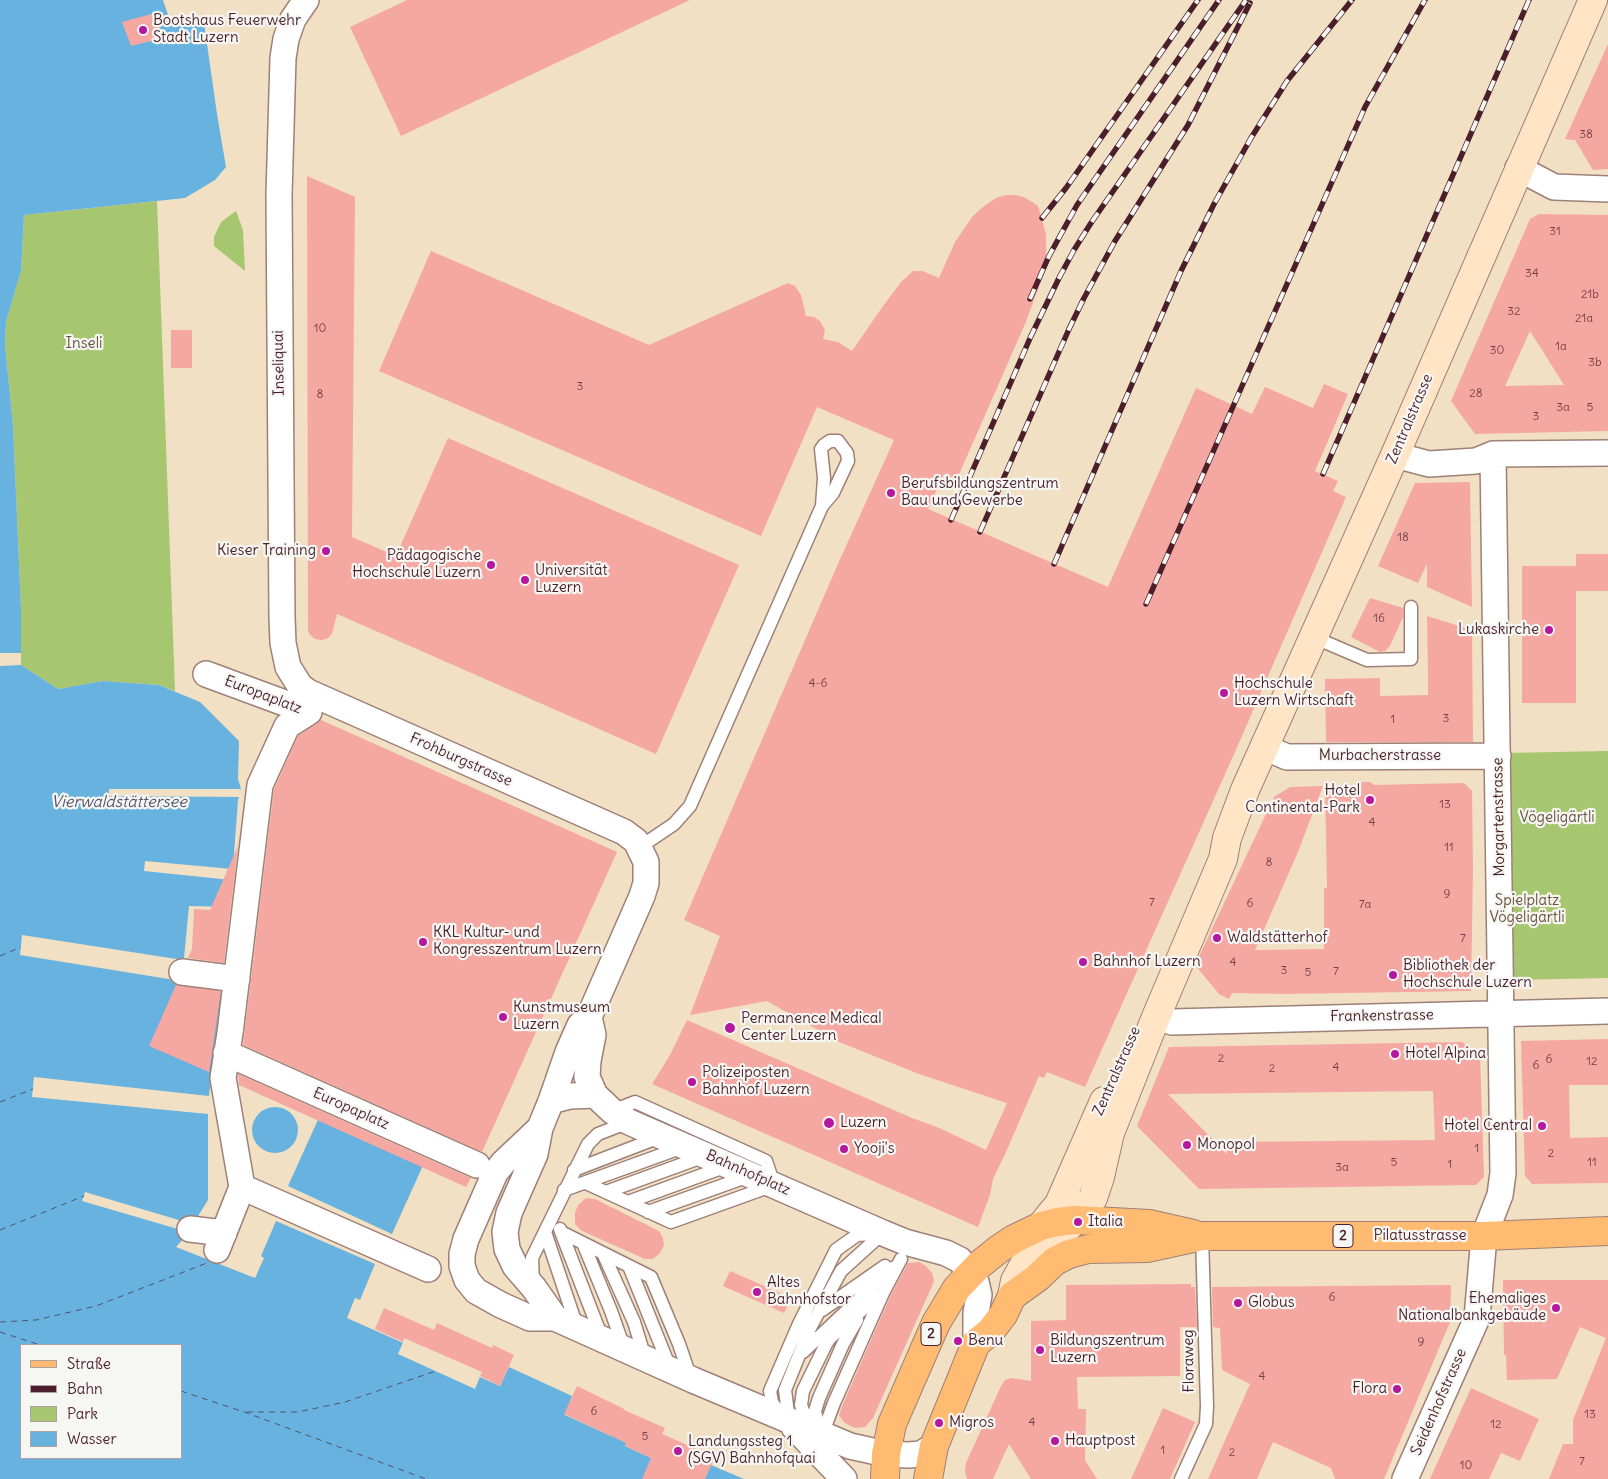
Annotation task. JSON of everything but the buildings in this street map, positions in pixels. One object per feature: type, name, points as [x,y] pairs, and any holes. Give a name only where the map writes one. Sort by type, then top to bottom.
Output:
[{"type":"main road","name":"Zentralstrasse","points":[[1012,1296],[1015,1281],[1026,1261],[1044,1244],[1063,1232],[1076,1220],[1093,1198],[1110,1133],[1223,859],[1227,838],[1264,747],[1395,455],[1592,0]]},
{"type":"main road","name":"Zentralstrasse","points":[[970,1273],[998,1248],[1040,1226],[1059,1204],[1212,853],[1227,838]]},
{"type":"main road","name":"Pilatusstrasse","points":[[1040,1226],[1076,1220],[1149,1224],[1202,1236]]},
{"type":"main road","name":"Pilatusstrasse","points":[[1012,1296],[1055,1261],[1078,1251],[1147,1248],[1202,1236],[1484,1236],[1608,1231]]},
{"type":"main road","name":"2","points":[[886,1466],[892,1424],[936,1323],[957,1288],[970,1273]]},
{"type":"main road","name":"Bahnhofplatz","points":[[928,1479],[934,1446],[976,1343],[990,1332],[1003,1315],[1012,1296]]},
{"type":"street","name":"Inseliquai","points":[[288,667],[283,643],[282,616],[278,222],[283,58],[286,39],[293,18],[306,0]]},
{"type":"street","points":[[1518,168],[1554,187],[1608,189]]},
{"type":"street","points":[[1395,455],[1429,464],[1476,461],[1493,454],[1608,453]]},
{"type":"street","name":"Morgartenstrasse","points":[[1484,1236],[1500,1195],[1503,1173],[1493,454]]},
{"type":"street","name":"Frohburgstrasse","points":[[288,667],[300,686],[308,692],[616,828],[630,836],[640,847]]},
{"type":"street","name":"Europaplatz","points":[[206,674],[244,682],[309,712],[287,726],[260,785],[250,794],[240,875],[237,979],[218,1105],[242,1187]]},
{"type":"street","name":"Murbacherstrasse","points":[[1264,747],[1287,756],[1498,756]]},
{"type":"street","points":[[554,1318],[534,1288],[515,1266],[504,1232],[509,1213],[534,1154],[540,1128],[568,1052],[580,1025],[590,1017],[642,896],[646,883],[646,862],[640,847]]},
{"type":"street","points":[[182,972],[237,979]]},
{"type":"street","name":"Frankenstrasse","points":[[1156,1018],[1172,1022],[1608,1011]]},
{"type":"street","points":[[590,1017],[593,1035],[587,1077],[612,1109]]},
{"type":"street","name":"Europaplatz","points":[[226,1053],[476,1165]]},
{"type":"street","name":"Bahnhofplatz","points":[[551,1101],[570,1096],[612,1109],[718,1160],[883,1233],[910,1252],[946,1254],[960,1260],[976,1282],[979,1295],[976,1313],[976,1343]]},
{"type":"street","points":[[540,1128],[495,1173],[466,1239],[462,1254],[462,1266],[467,1280],[476,1291],[501,1306],[530,1318],[554,1318],[850,1446],[886,1466],[921,1454],[934,1446]]},
{"type":"street","points":[[190,1229],[221,1241],[242,1187],[428,1269]]},
{"type":"street","name":"Seidenhofstrasse","points":[[1405,1479],[1476,1318],[1484,1236]]},
{"type":"street","points":[[789,1421],[844,1479]]},
{"type":"lane","points":[[640,847],[681,818],[693,800],[822,506]]},
{"type":"lane","points":[[1313,637],[1367,660],[1411,659],[1411,607]]},
{"type":"lane","points":[[534,1288],[532,1258],[574,1170],[588,1144],[598,1134],[612,1109],[635,1102],[766,1161],[718,1160],[574,1170]]},
{"type":"lane","points":[[564,1190],[586,1183],[718,1160]]},
{"type":"lane","points":[[606,1192],[718,1160]]},
{"type":"lane","points":[[628,1202],[718,1160]]},
{"type":"lane","points":[[586,1183],[671,1222],[718,1160]]},
{"type":"lane","points":[[648,1212],[718,1160]]},
{"type":"lane","points":[[553,1215],[602,1339]]},
{"type":"lane","points":[[545,1232],[577,1328]]},
{"type":"lane","points":[[561,1232],[651,1276],[679,1344],[681,1374]]},
{"type":"lane","points":[[789,1421],[785,1390],[810,1328],[841,1271],[883,1233]]},
{"type":"lane","points":[[789,1421],[777,1412],[772,1402],[770,1391],[799,1324],[836,1250],[857,1235],[883,1233]]},
{"type":"lane","name":"Floraweg","points":[[1181,1479],[1206,1424],[1202,1236]]},
{"type":"lane","points":[[583,1243],[611,1311],[635,1353]]},
{"type":"lane","points":[[819,1312],[885,1266],[910,1252]]},
{"type":"lane","points":[[822,1435],[834,1403],[883,1292],[910,1252]]},
{"type":"lane","points":[[800,1354],[910,1252]]},
{"type":"lane","points":[[603,1253],[634,1322],[635,1353]]},
{"type":"lane","points":[[630,1266],[681,1374]]},
{"type":"lane","points":[[822,1435],[815,1411],[819,1398],[843,1344],[862,1311],[883,1292]]},
{"type":"green space","name":"Inseli","points":[[157,201],[175,691],[159,685],[103,681],[58,689],[21,665],[21,608],[13,425],[5,345],[6,322],[21,271],[24,215]]},
{"type":"green space","points":[[236,211],[243,230],[245,271],[214,246],[214,237],[221,222]]},
{"type":"green space","name":"Vögeligärtli","points":[[1608,751],[1608,978],[1510,980],[1504,753]]},
{"type":"water","name":"Vierwaldstättersee","points":[[0,0],[163,0],[172,27],[203,16],[226,167],[215,180],[185,198],[24,215],[21,271],[6,322],[5,345],[13,425],[21,608],[21,665],[58,689],[103,681],[159,685],[200,702],[239,741],[238,779],[241,789],[238,800],[230,907],[189,906],[181,990],[221,994],[208,1104],[208,1200],[185,1237],[176,1247],[255,1278],[264,1258],[261,1256],[276,1221],[375,1264],[360,1300],[355,1298],[347,1318],[500,1386],[509,1367],[572,1396],[565,1415],[611,1436],[634,1427],[625,1446],[651,1458],[711,1465],[744,1479],[0,1479]]},
{"type":"water","points":[[270,1107],[280,1107],[294,1117],[298,1130],[294,1143],[288,1149],[280,1153],[270,1153],[256,1143],[252,1135],[252,1125],[262,1111]]},
{"type":"water","points":[[321,1113],[425,1161],[392,1234],[288,1186]]},
{"type":"pier","points":[[0,653],[21,653],[21,665],[0,666]]},
{"type":"pier","points":[[109,789],[241,789],[240,797],[109,796]]},
{"type":"pier","points":[[145,861],[232,869],[231,880],[144,871]]},
{"type":"pier","points":[[22,935],[183,960],[181,981],[20,955]]},
{"type":"pier","points":[[34,1077],[209,1096],[208,1114],[32,1097]]},
{"type":"pier","points":[[85,1192],[192,1224],[188,1232],[82,1201]]},
{"type":"pier","points":[[404,1340],[481,1374],[475,1389],[398,1354]]},
{"type":"ferry route","points":[[0,956],[21,947]]},
{"type":"ferry route","points":[[0,1102],[33,1089]]},
{"type":"ferry route","points":[[0,1230],[84,1196]]},
{"type":"ferry route","points":[[0,1322],[36,1320],[96,1306],[212,1261]]},
{"type":"ferry route","points":[[0,1332],[37,1344]]},
{"type":"ferry route","points":[[247,1412],[298,1412],[345,1402],[436,1371]]},
{"type":"ferry route","points":[[182,1391],[244,1412],[426,1479]]},
{"type":"railway","points":[[1042,218],[1066,188],[1198,0]]},
{"type":"railway","points":[[1030,299],[1049,256],[1077,205],[1219,0]]},
{"type":"railway","points":[[951,520],[1031,336],[1074,250],[1246,0]]},
{"type":"railway","points":[[1054,564],[1181,271],[1214,204],[1251,138],[1287,81],[1352,0]]},
{"type":"railway","points":[[1146,604],[1365,107],[1425,0]]},
{"type":"railway","points":[[1323,474],[1529,0]]},
{"type":"railway","points":[[980,532],[1084,298],[1115,241],[1188,125],[1250,3]]},
{"type":"place","name":"Bootshaus Feuerwehr Stadt Luzern","points":[[143,30]]},
{"type":"place","name":"Berufsbildungszentrum Bau und Gewerbe","points":[[891,493]]},
{"type":"place","name":"Kieser Training","points":[[326,551]]},
{"type":"place","name":"Pädagogische Hochschule Luzern","points":[[491,565]]},
{"type":"place","name":"Universität Luzern","points":[[525,580]]},
{"type":"place","name":"Lukaskirche","points":[[1549,630]]},
{"type":"place","name":"Hochschule Luzern Wirtschaft","points":[[1224,693]]},
{"type":"place","name":"Hotel Continental-Park","points":[[1370,800]]},
{"type":"place","name":"Waldstätterhof","points":[[1217,938]]},
{"type":"place","name":"KKL Kultur- und Kongresszentrum Luzern","points":[[423,942]]},
{"type":"place","name":"Bahnhof Luzern","points":[[1083,962]]},
{"type":"place","name":"Bibliothek der Hochschule Luzern","points":[[1393,975]]},
{"type":"place","name":"Kunstmuseum Luzern","points":[[503,1017]]},
{"type":"place","name":"Permanence Medical Center Luzern","points":[[730,1028]]},
{"type":"place","name":"Hotel Alpina","points":[[1395,1054]]},
{"type":"place","name":"Polizeiposten Bahnhof Luzern","points":[[692,1082]]},
{"type":"place","name":"Luzern","points":[[829,1123]]},
{"type":"place","name":"Hotel Central","points":[[1542,1126]]},
{"type":"place","name":"Monopol","points":[[1187,1145]]},
{"type":"place","name":"Yooji's","points":[[844,1149]]},
{"type":"place","name":"Italia","points":[[1078,1222]]},
{"type":"place","name":"Altes Bahnhofstor","points":[[757,1292]]},
{"type":"place","name":"Globus","points":[[1238,1303]]},
{"type":"place","name":"Ehemaliges Nationalbankgebäude","points":[[1556,1308]]},
{"type":"place","name":"Benu","points":[[958,1341]]},
{"type":"place","name":"Bildungszentrum Luzern","points":[[1040,1350]]},
{"type":"place","name":"Flora","points":[[1397,1389]]},
{"type":"place","name":"Migros","points":[[939,1423]]},
{"type":"place","name":"Hauptpost","points":[[1055,1441]]},
{"type":"place","name":"Landungssteg 1 (SGV) Bahnhofquai","points":[[678,1451]]},
{"type":"park label","name":"Spielplatz Vögeligärtli","points":[[1527,910]]}]
